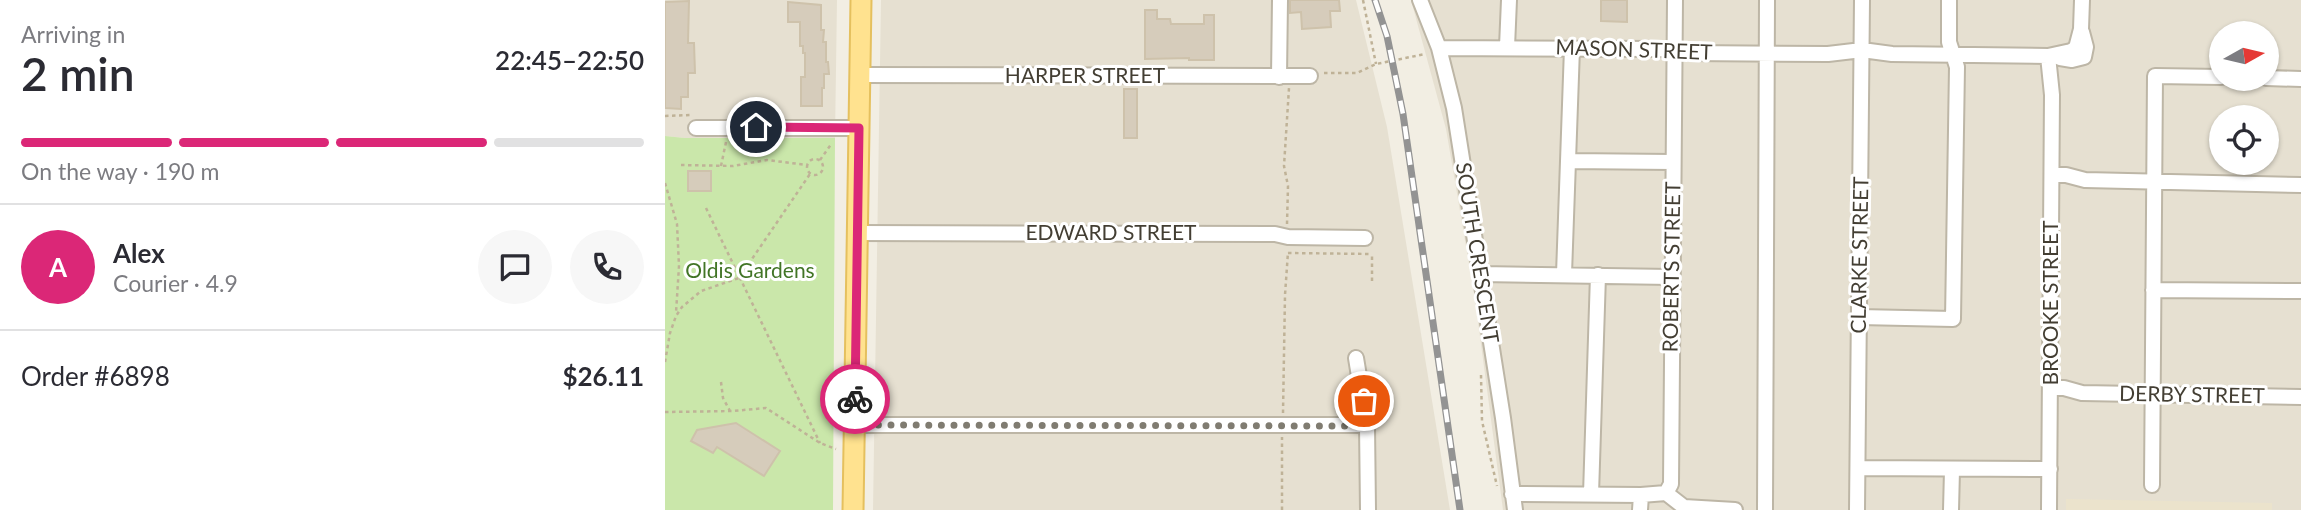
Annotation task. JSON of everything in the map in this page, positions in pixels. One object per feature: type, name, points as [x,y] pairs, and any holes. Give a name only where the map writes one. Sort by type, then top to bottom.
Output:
[{"type":"main road","points":[[853,510],[861,0]]},
{"type":"street","points":[[1279,77],[1280,0]]},
{"type":"street","name":"SOUTH CRESCENT","points":[[1420,0],[1432,51],[1454,108],[1515,510]]},
{"type":"street","points":[[1507,47],[1509,0]]},
{"type":"street","name":"ROBERTS STREET","points":[[1666,493],[1671,484],[1675,0]]},
{"type":"street","points":[[1765,510],[1767,0]]},
{"type":"street","name":"CLARKE STREET","points":[[1857,510],[1863,0]]},
{"type":"street","points":[[1859,317],[1953,319],[1957,67],[1949,42],[1949,0]]},
{"type":"street","name":"MASON STREET","points":[[1432,51],[1507,47],[2055,56],[2078,54],[2082,0]]},
{"type":"street","points":[[1564,274],[1572,48]]},
{"type":"street","name":"BROOKE STREET","points":[[2049,510],[2052,95],[2055,56]]},
{"type":"street","name":"HARPER STREET","points":[[860,75],[1310,76]]},
{"type":"street","points":[[2152,485],[2155,76],[2209,77]]},
{"type":"street","points":[[2279,78],[2301,79]]},
{"type":"street","points":[[694,121],[728,127],[859,128]]},
{"type":"street","points":[[1568,161],[1673,162]]},
{"type":"street","points":[[2052,179],[2066,175],[2085,180],[2301,185]]},
{"type":"street","name":"EDWARD STREET","points":[[857,233],[1275,234],[1369,242]]},
{"type":"street","points":[[1481,274],[1671,277]]},
{"type":"street","points":[[1591,494],[1598,275]]},
{"type":"street","points":[[2153,290],[2301,292]]},
{"type":"street","points":[[1356,358],[1367,425],[1368,510]]},
{"type":"street","name":"DERBY STREET","points":[[2051,393],[2064,388],[2082,393],[2301,397]]},
{"type":"street","points":[[854,425],[1367,425]]},
{"type":"street","points":[[1858,468],[2050,469]]},
{"type":"street","points":[[1951,510],[1952,470]]},
{"type":"street","points":[[1512,494],[1591,494],[1640,502],[1666,493],[1683,507],[1735,510]]},
{"type":"path","points":[[1363,0],[1376,64]]},
{"type":"path","points":[[1356,73],[1376,64],[1432,51]]},
{"type":"path","points":[[665,116],[694,121]]},
{"type":"path","points":[[721,166],[728,127]]},
{"type":"path","points":[[820,160],[835,138]]},
{"type":"path","points":[[681,165],[721,166],[767,160],[807,165]]},
{"type":"path","points":[[807,165],[811,160],[820,160]]},
{"type":"path","points":[[810,174],[818,175],[822,172],[823,164],[820,160]]},
{"type":"path","points":[[807,165],[810,174]]},
{"type":"path","points":[[665,362],[670,333],[682,307],[701,291],[739,278],[810,174]]},
{"type":"path","points":[[665,183],[677,224],[679,266],[676,316]]},
{"type":"path","points":[[706,208],[820,443]]},
{"type":"path","points":[[1369,242],[1372,281]]},
{"type":"path","points":[[1288,253],[1372,254]]},
{"type":"path","points":[[721,382],[723,398],[730,411]]},
{"type":"path","points":[[665,412],[766,408],[820,443],[836,449]]},
{"type":"path","points":[[1282,510],[1283,425]]},
{"type":"shaded area","points":[[665,0],[837,0],[835,138],[665,136]]},
{"type":"shaded area","points":[[881,0],[1356,0],[1387,127],[1450,510],[873,510]]},
{"type":"shaded area","points":[[1411,0],[2301,0],[2301,510],[1503,510],[1475,299],[1446,129]]},
{"type":"shaded area","points":[[2066,499],[2272,503],[2272,510],[2066,510]]},
{"type":"green space","name":"Oldis Gardens","points":[[665,136],[835,138],[833,510],[665,510]]},
{"type":"building","points":[[1290,0],[1339,0],[1340,11],[1330,11],[1331,27],[1302,29],[1301,12],[1290,13]]},
{"type":"building","points":[[1601,0],[1627,0],[1627,22],[1601,21]]},
{"type":"building","points":[[689,1],[688,43],[694,43],[695,73],[688,73],[688,97],[681,97],[681,109],[665,108],[665,2]]},
{"type":"building","points":[[788,2],[821,5],[821,30],[824,30],[823,42],[826,42],[829,74],[824,74],[822,106],[801,106],[801,77],[805,77],[805,53],[803,46],[800,46],[800,22],[788,22]]},
{"type":"building","points":[[1145,10],[1157,10],[1157,19],[1170,19],[1171,24],[1204,24],[1204,15],[1214,15],[1214,60],[1145,59]]},
{"type":"building","points":[[1124,89],[1137,89],[1137,138],[1124,138]]},
{"type":"building","points":[[688,171],[711,171],[711,191],[688,191]]},
{"type":"building","points":[[736,423],[780,451],[764,476],[717,447],[713,453],[691,441],[697,430]]},
{"type":"railway","points":[[1375,0],[1387,36],[1403,114],[1460,510]]},
{"type":"way so far","points":[[855,399],[854,425],[1352,426],[1367,425],[1364,401]]},
{"type":"route","points":[[756,127],[859,128],[855,399]]}]
